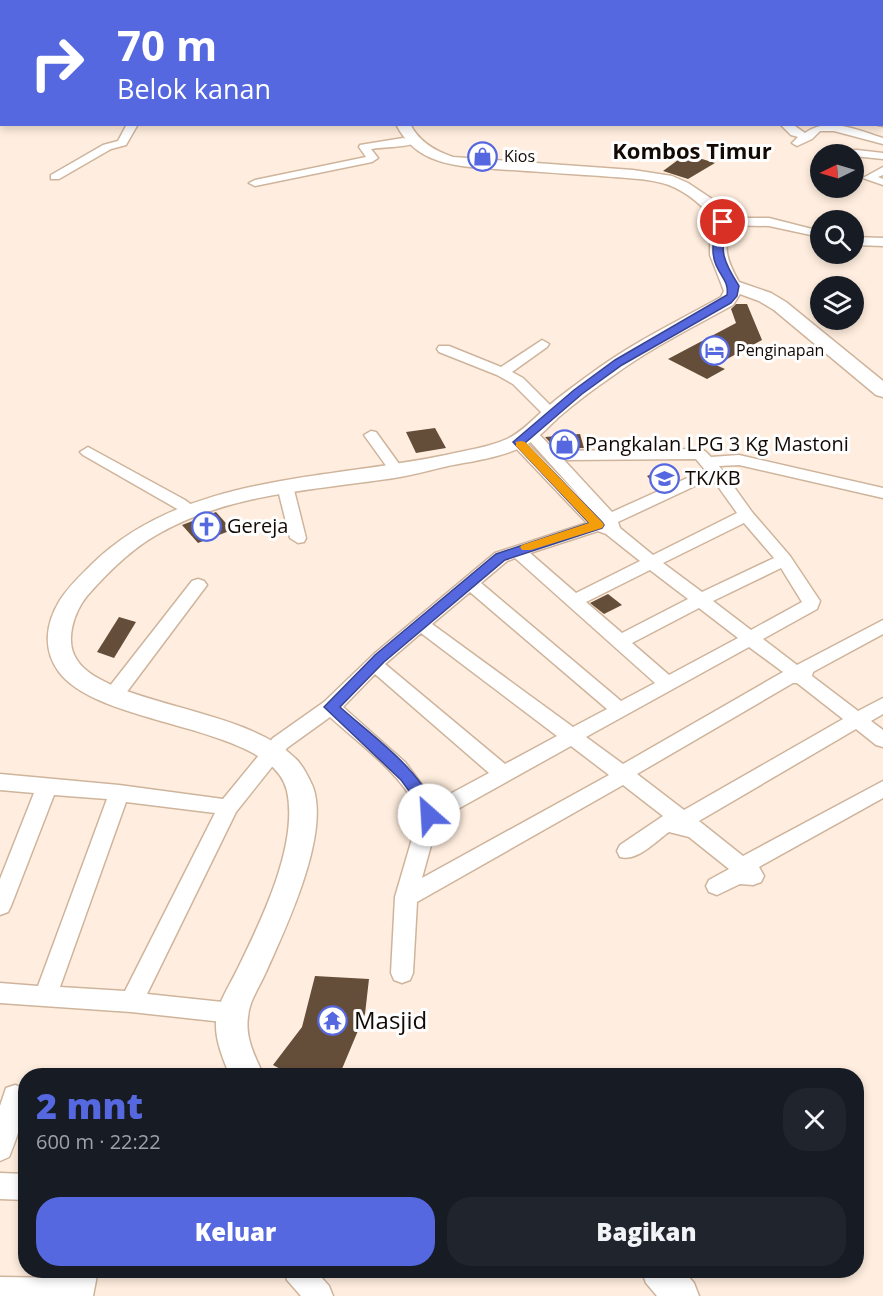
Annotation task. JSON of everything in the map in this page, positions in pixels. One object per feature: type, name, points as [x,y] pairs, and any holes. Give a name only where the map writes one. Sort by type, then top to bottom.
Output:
[{"type":"street","points":[[55,177],[107,147],[122,143],[132,126]]},
{"type":"street","points":[[404,126],[412,142]]},
{"type":"street","points":[[787,126],[795,133],[808,137]]},
{"type":"street","points":[[797,143],[818,128],[827,126],[883,141]]},
{"type":"street","points":[[255,183],[372,159],[364,147],[403,141],[412,142],[437,157],[452,161],[633,174],[672,181],[712,206],[723,222]]},
{"type":"street","points":[[864,154],[883,156]]},
{"type":"street","points":[[723,222],[768,222],[810,232]]},
{"type":"street","points":[[723,222],[718,240],[720,264],[734,286],[765,297],[780,306],[883,391]]},
{"type":"street","points":[[864,242],[883,242]]},
{"type":"street","points":[[864,243],[883,249]]},
{"type":"street","points":[[243,1068],[233,1039],[232,1013],[254,965],[295,862],[303,819],[301,790],[295,771],[273,754],[244,739],[212,726],[113,696],[73,672],[58,650],[60,624],[71,601],[108,558],[150,527],[241,494],[397,471],[492,450],[525,438],[551,414],[619,362],[727,301],[732,296],[734,286]]},
{"type":"street","points":[[502,372],[542,344]]},
{"type":"street","points":[[444,349],[502,372],[518,381],[551,414]]},
{"type":"street","points":[[371,435],[397,471]]},
{"type":"street","points":[[525,438],[552,456],[567,483]]},
{"type":"street","points":[[525,438],[607,525],[652,563],[860,720],[883,740]]},
{"type":"street","points":[[88,452],[105,464],[167,495],[192,512]]},
{"type":"street","points":[[429,815],[811,605],[811,601],[784,560],[746,515],[700,454],[552,456]]},
{"type":"street","points":[[131,1002],[228,807],[273,754],[279,743],[331,707],[374,664],[501,557],[607,525],[711,466],[739,460],[883,493]]},
{"type":"street","points":[[285,486],[298,538]]},
{"type":"street","points":[[574,601],[746,515]]},
{"type":"street","points":[[517,551],[667,683]]},
{"type":"street","points":[[621,641],[784,560]]},
{"type":"street","points":[[471,583],[620,710]]},
{"type":"street","points":[[113,696],[198,585]]},
{"type":"street","points":[[420,624],[571,738],[692,825],[753,876]]},
{"type":"street","points":[[803,677],[804,669],[883,626]]},
{"type":"street","points":[[374,664],[502,774]]},
{"type":"street","points":[[406,897],[625,776],[632,766],[754,699],[789,677],[803,677]]},
{"type":"street","points":[[627,851],[666,823],[692,825],[883,705]]},
{"type":"street","points":[[331,707],[409,779],[425,801],[429,815],[406,897],[402,973]]},
{"type":"street","points":[[0,782],[119,793],[228,807]]},
{"type":"street","points":[[0,906],[47,786]]},
{"type":"street","points":[[753,876],[747,864],[883,789]]},
{"type":"street","points":[[45,996],[119,793]]},
{"type":"street","points":[[717,886],[736,875],[753,876]]},
{"type":"street","points":[[0,993],[131,1002],[232,1013]]},
{"type":"street","points":[[0,1149],[14,1096]]},
{"type":"street","points":[[0,1186],[18,1187]]},
{"type":"street","points":[[304,1278],[320,1296]]},
{"type":"street","points":[[0,1291],[82,1286]]},
{"type":"building","points":[[686,154],[715,163],[688,179],[663,171]]},
{"type":"building","name":"Penginapan","points":[[736,304],[747,304],[762,340],[716,365],[725,369],[707,379],[668,359],[736,323],[731,309]]},
{"type":"building","points":[[435,428],[446,448],[416,453],[406,432]]},
{"type":"building","name":"Pangkalan LPG 3 Kg Mastoni","points":[[580,434],[584,448],[556,449],[545,437]]},
{"type":"building","name":"TK/KB","points":[[666,468],[680,479],[658,489],[647,476]]},
{"type":"building","name":"Gereja","points":[[216,512],[232,530],[198,543],[182,525]]},
{"type":"building","points":[[608,594],[622,605],[604,614],[590,603]]},
{"type":"building","points":[[119,617],[136,622],[114,658],[97,652]]},
{"type":"building","name":"Masjid","points":[[315,976],[369,979],[365,1014],[342,1068],[278,1068],[273,1065],[302,1027]]},
{"type":"slow traffic","points":[[521,444],[598,525],[527,547]]},
{"type":"place","name":"Kios","points":[[483,156]]},
{"type":"place","name":"Penginapan","points":[[715,350]]},
{"type":"place","name":"Pangkalan LPG 3 Kg Mastoni","points":[[564,444]]},
{"type":"place","name":"TK/KB","points":[[664,478]]},
{"type":"place","name":"Gereja","points":[[206,526]]},
{"type":"place","name":"Masjid","points":[[333,1021]]},
{"type":"district","name":"Kombos Timur","points":[[692,151]]},
{"type":"route","points":[[429,815],[425,801],[398,767],[331,707],[410,631],[501,557],[598,525],[518,442],[531,435],[551,414],[619,362],[732,296],[734,286],[720,264],[718,251],[718,240],[723,222]]}]
